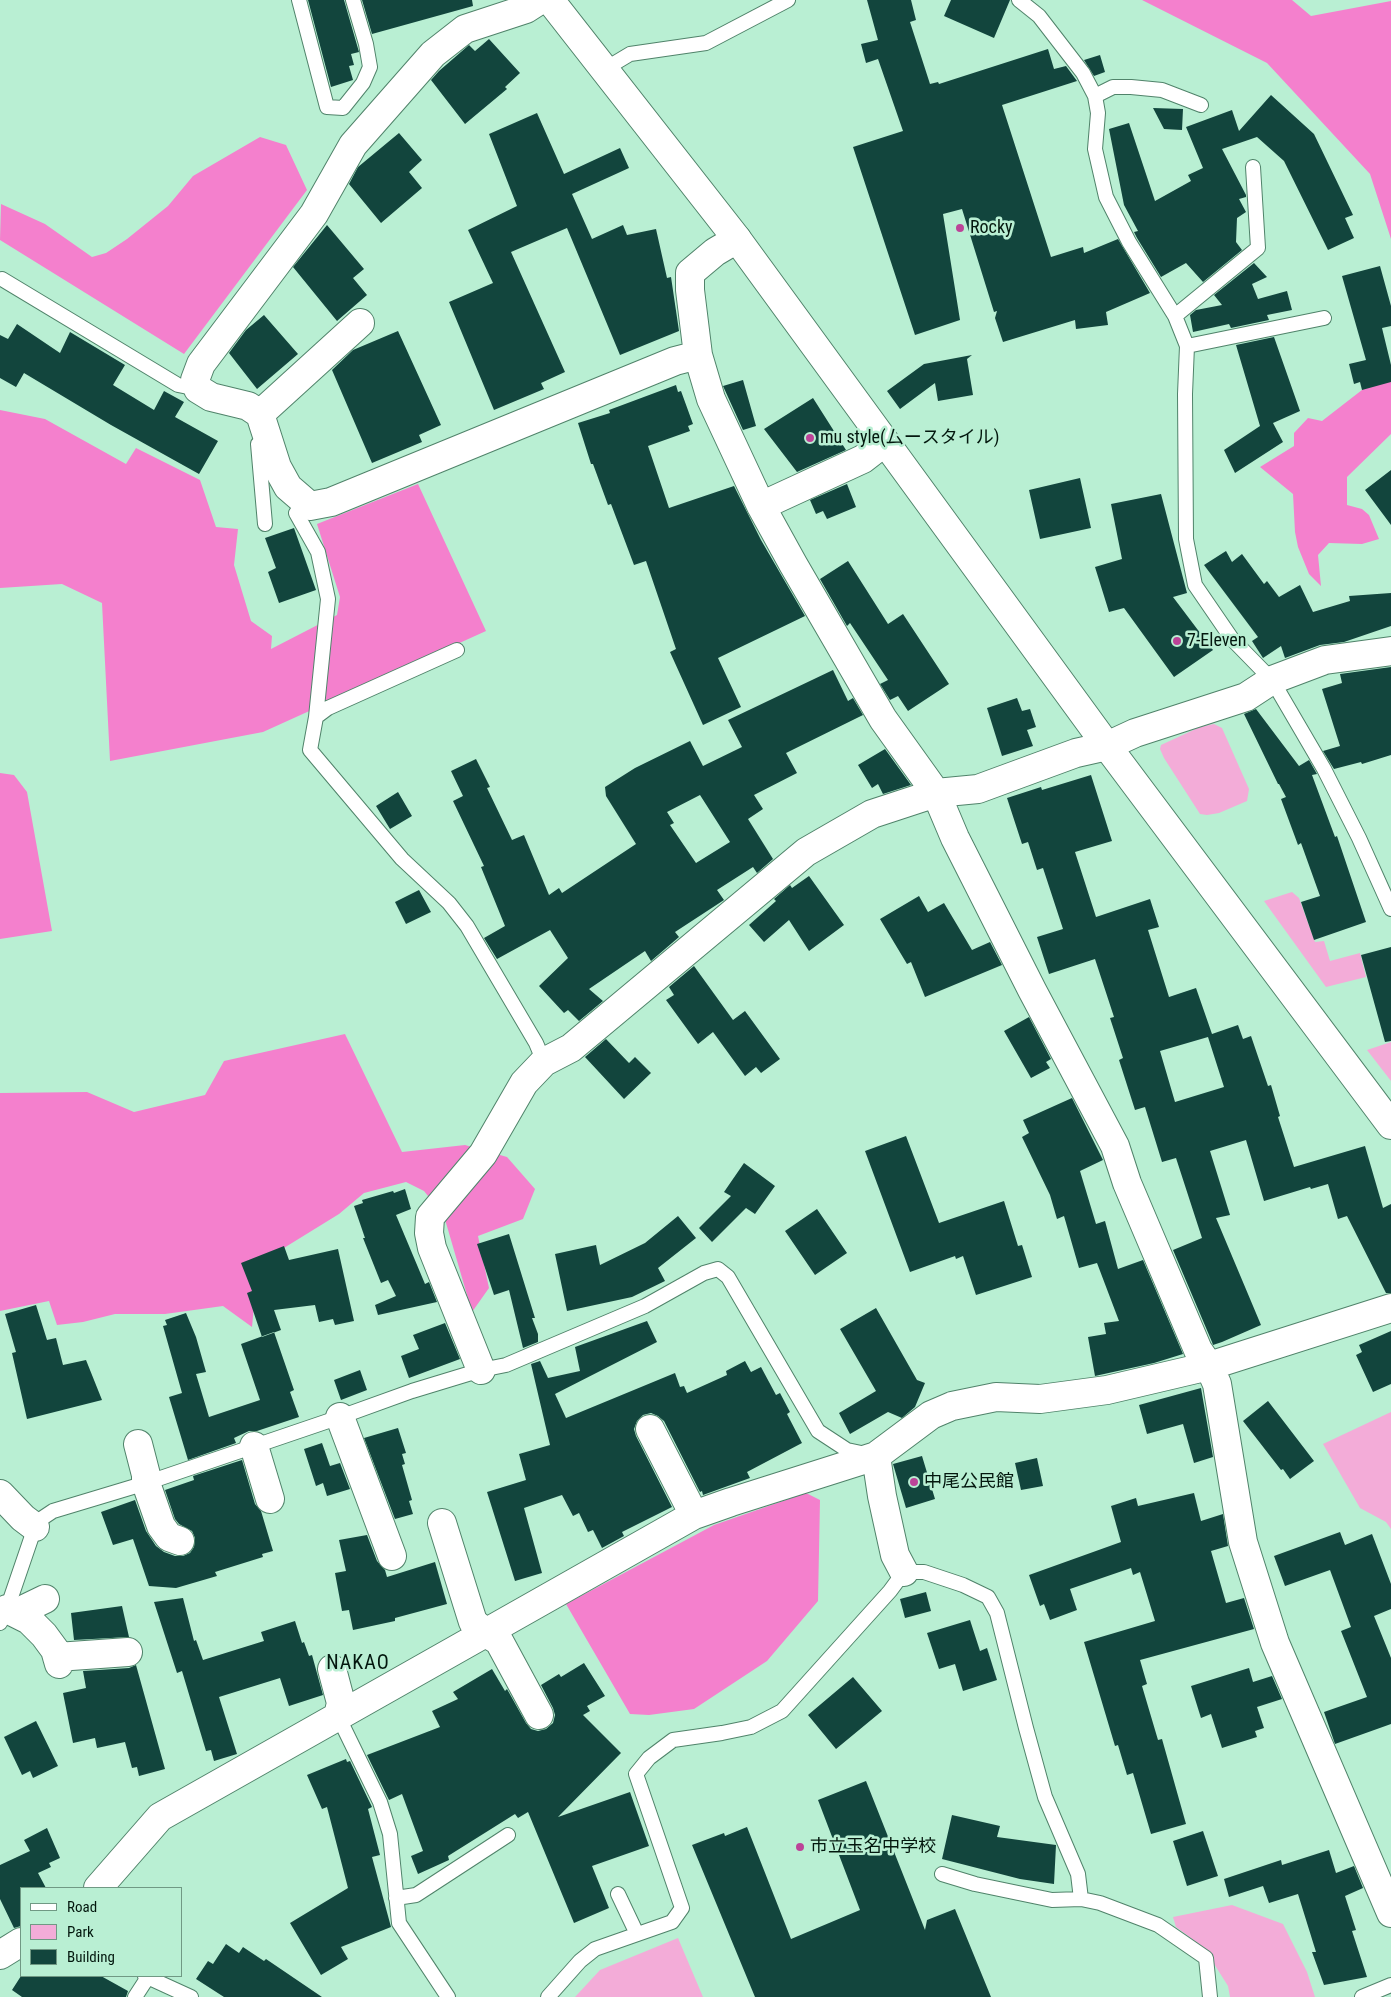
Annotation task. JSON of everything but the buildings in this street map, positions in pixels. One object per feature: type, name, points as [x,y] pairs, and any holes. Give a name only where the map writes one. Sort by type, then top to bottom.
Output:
[{"type":"street","points":[[540,0],[526,9],[464,29],[433,54],[353,145],[314,214],[200,364],[195,380],[198,389],[211,397],[248,406],[264,425],[277,467],[288,487],[310,506],[331,502],[675,361],[698,355]]},
{"type":"street","points":[[550,0],[737,239],[1107,746],[1391,1125]]},
{"type":"street","points":[[737,239],[690,272],[690,290],[698,355],[711,399],[760,506],[883,719],[936,792],[956,838],[1028,982],[1115,1146],[1127,1183],[1194,1341],[1217,1384],[1244,1542],[1275,1643],[1391,1913]]},
{"type":"street","points":[[264,425],[360,323]]},
{"type":"street","points":[[760,506],[863,459],[886,442]]},
{"type":"street","points":[[481,1370],[432,1248],[430,1217],[483,1154],[524,1083],[544,1062],[571,1048],[806,852],[872,814],[936,792],[978,789],[1076,753],[1107,746],[1135,733],[1246,697],[1272,680],[1325,660],[1391,651]]},
{"type":"street","points":[[99,1887],[160,1817],[694,1515],[876,1456],[931,1415],[952,1406],[996,1397],[1040,1399],[1107,1390],[1209,1366],[1391,1308]]},
{"type":"street","points":[[340,1417],[392,1556]]},
{"type":"street","points":[[650,1429],[694,1515]]},
{"type":"street","points":[[138,1444],[146,1475],[146,1483],[161,1526],[169,1537],[180,1541]]},
{"type":"street","points":[[254,1446],[270,1499]]},
{"type":"street","points":[[876,1456],[882,1496],[895,1555],[904,1572]]},
{"type":"street","points":[[0,1494],[34,1527]]},
{"type":"street","points":[[442,1523],[473,1622],[499,1641],[539,1715]]},
{"type":"street","points":[[8,1615],[45,1599]]},
{"type":"street","points":[[8,1615],[29,1620],[44,1634],[55,1650],[58,1660],[128,1652]]},
{"type":"street","points":[[332,1669],[341,1703],[338,1716]]},
{"type":"street","points":[[0,1955],[20,1943]]},
{"type":"lane","points":[[299,0],[328,107],[343,108],[363,83],[370,67],[366,44],[352,0]]},
{"type":"lane","points":[[605,69],[630,54],[706,43],[788,0]]},
{"type":"lane","points":[[1019,0],[1039,16],[1083,73],[1095,96],[1098,113],[1095,149],[1106,196],[1129,242],[1174,316],[1187,346],[1185,394],[1186,539],[1195,585],[1232,639],[1272,680],[1324,769],[1385,881],[1391,909]]},
{"type":"lane","points":[[1095,96],[1113,87],[1131,87],[1162,90],[1201,105]]},
{"type":"lane","points":[[1174,316],[1258,248],[1253,168]]},
{"type":"lane","points":[[2,279],[178,385],[198,389]]},
{"type":"lane","points":[[1187,346],[1324,318]]},
{"type":"lane","points":[[264,425],[258,444],[265,524]]},
{"type":"lane","points":[[310,506],[296,513],[318,552],[328,599],[316,717],[310,750],[402,859],[449,903],[467,926],[536,1043],[544,1062]]},
{"type":"lane","points":[[316,717],[328,708],[457,650]]},
{"type":"lane","points":[[8,1615],[34,1527],[40,1519],[53,1511],[146,1483],[412,1391],[481,1370],[506,1365],[645,1306],[704,1273],[718,1269],[728,1277],[818,1431],[847,1450],[876,1456]]},
{"type":"lane","points":[[548,1997],[580,1961],[595,1950],[672,1922],[682,1908],[636,1774],[649,1758],[674,1740],[751,1727],[782,1711],[890,1591],[904,1572],[924,1572],[963,1585],[988,1597],[998,1613],[1045,1797],[1078,1874],[1081,1899]]},
{"type":"lane","points":[[338,1716],[380,1802],[390,1834],[399,1923],[448,1997]]},
{"type":"lane","points":[[396,1898],[416,1895],[508,1835]]},
{"type":"lane","points":[[942,1874],[975,1884],[1052,1900],[1081,1899],[1100,1903],[1158,1925],[1206,1958],[1210,1997]]},
{"type":"lane","points":[[618,1894],[637,1934]]},
{"type":"lane","points":[[135,1997],[145,1977]]},
{"type":"lane","points":[[148,1977],[191,1997]]},
{"type":"lane","points":[[1362,1997],[1391,1985]]},
{"type":"green space","points":[[1214,724],[1222,728],[1249,789],[1247,801],[1219,813],[1207,815],[1200,814],[1160,749],[1161,745],[1200,727]]},
{"type":"green space","points":[[1292,892],[1299,898],[1315,942],[1324,941],[1330,961],[1360,953],[1366,977],[1326,987],[1264,901]]},
{"type":"green space","points":[[1391,1042],[1391,1081],[1367,1050]]},
{"type":"green space","points":[[1391,1412],[1391,1529],[1386,1522],[1360,1508],[1323,1444]]},
{"type":"green space","points":[[1232,1905],[1283,1924],[1307,1972],[1315,1997],[1230,1997],[1228,1986],[1204,1948],[1176,1927],[1173,1917]]},
{"type":"green space","points":[[678,1938],[703,1997],[575,1997],[600,1970]]},
{"type":"shaded area","points":[[1142,0],[1292,0],[1311,16],[1391,1],[1391,239],[1370,174],[1267,63]]},
{"type":"shaded area","points":[[260,137],[286,145],[307,190],[184,354],[0,240],[1,204],[45,224],[92,257],[106,253],[127,239],[168,206],[193,176]]},
{"type":"shaded area","points":[[1391,371],[1391,434],[1347,477],[1347,505],[1362,509],[1369,515],[1379,539],[1362,544],[1329,543],[1318,555],[1321,586],[1309,574],[1298,547],[1295,532],[1293,494],[1260,467],[1294,446],[1294,433],[1308,418],[1322,421],[1380,376]]},
{"type":"shaded area","points":[[0,410],[45,419],[126,464],[136,448],[200,480],[216,527],[238,529],[234,565],[251,621],[272,636],[271,649],[337,615],[340,597],[317,524],[418,484],[486,631],[263,732],[110,761],[102,603],[62,584],[0,588]]},
{"type":"shaded area","points":[[0,773],[14,775],[27,792],[52,931],[0,939]]},
{"type":"shaded area","points":[[345,1034],[402,1152],[465,1145],[507,1157],[535,1189],[523,1219],[478,1236],[489,1288],[472,1312],[444,1216],[424,1191],[406,1182],[364,1193],[339,1214],[279,1251],[255,1295],[252,1327],[223,1306],[165,1314],[115,1314],[83,1322],[57,1325],[49,1301],[0,1311],[0,1093],[87,1092],[134,1112],[205,1095],[224,1061]]},
{"type":"shaded area","points":[[806,1493],[820,1500],[818,1601],[767,1661],[694,1709],[649,1715],[630,1714],[566,1604],[714,1525]]},
{"type":"place","name":"Rocky","points":[[960,228]]},
{"type":"place","name":"mu style(厶ースタイル)","points":[[810,438]]},
{"type":"place","name":"7-Eleven","points":[[1177,641]]},
{"type":"place","name":"中尾公民館","points":[[914,1482]]},
{"type":"place","name":"市立玉名中学校","points":[[800,1847]]},
{"type":"district","name":"NAKAO","points":[[358,1664]]}]
